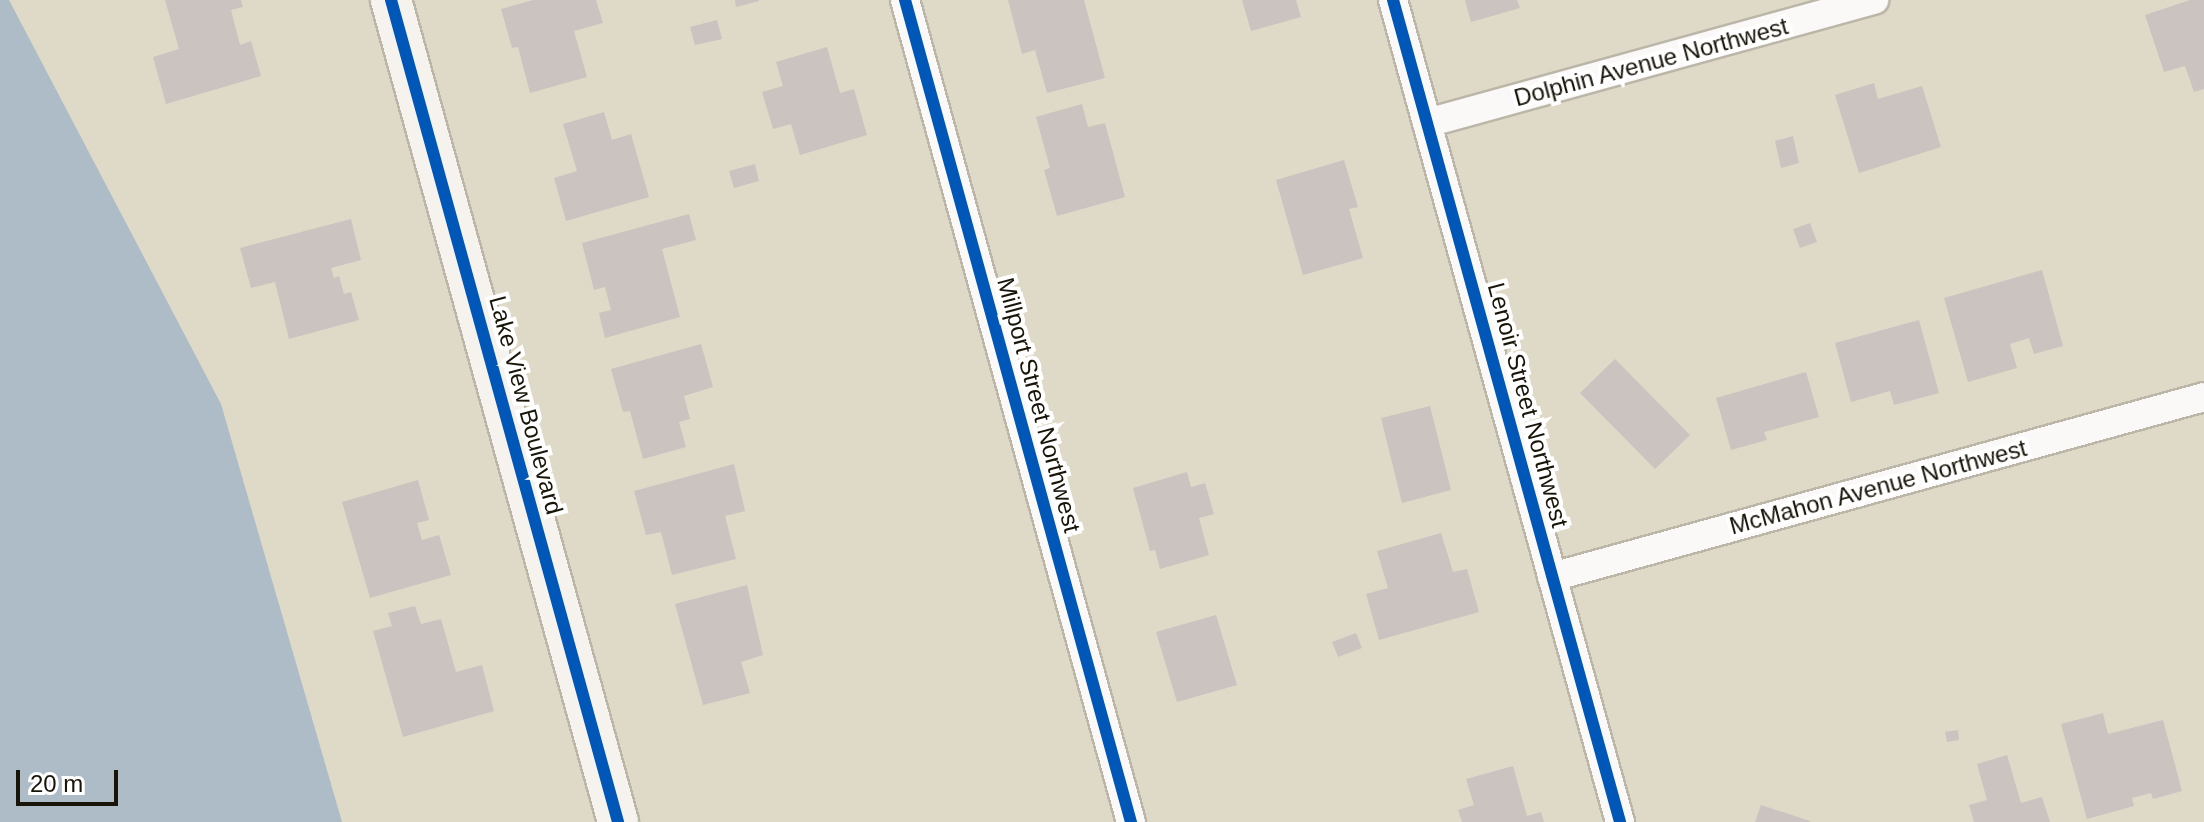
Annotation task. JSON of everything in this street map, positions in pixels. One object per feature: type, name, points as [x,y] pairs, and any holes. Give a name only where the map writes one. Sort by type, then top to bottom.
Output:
[{"type":"street","name":"Lake View Boulevard","points":[[391,0],[618,822]]},
{"type":"street","name":"Millport Street Northwest","points":[[905,0],[1131,822]]},
{"type":"street","name":"Lenoir Street Northwest","points":[[1393,0],[1620,822]]},
{"type":"street","name":"Dolphin Avenue Northwest","points":[[1427,123],[1874,0]]},
{"type":"street","name":"McMahon Avenue Northwest","points":[[1552,577],[2204,397]]},
{"type":"shaded area","points":[[0,0],[9,0],[221,404],[342,822],[0,822]]},
{"type":"building","points":[[165,0],[241,0],[243,7],[231,10],[240,45],[251,41],[261,76],[166,104],[153,57],[179,49]]},
{"type":"building","points":[[533,0],[596,0],[603,23],[574,31],[587,77],[530,93],[518,47],[512,48],[501,9]]},
{"type":"building","points":[[735,0],[759,0],[759,1],[736,7]]},
{"type":"building","points":[[1008,0],[1084,0],[1105,78],[1047,93],[1035,50],[1022,54]]},
{"type":"building","points":[[1242,0],[1296,0],[1301,17],[1251,31]]},
{"type":"building","points":[[1465,0],[1517,0],[1520,8],[1471,22]]},
{"type":"building","points":[[2190,0],[2204,0],[2204,89],[2194,92],[2185,66],[2164,72],[2145,15]]},
{"type":"building","points":[[717,20],[722,39],[695,45],[690,27]]},
{"type":"building","points":[[827,47],[840,93],[854,89],[867,135],[800,155],[791,124],[773,129],[762,92],[783,86],[776,62]]},
{"type":"building","points":[[1874,83],[1878,99],[1922,86],[1941,147],[1859,173],[1835,95]]},
{"type":"building","points":[[1082,104],[1088,127],[1105,123],[1125,197],[1057,216],[1044,170],[1050,168],[1036,117]]},
{"type":"building","points":[[604,112],[612,140],[631,134],[649,197],[566,221],[554,178],[577,171],[563,124]]},
{"type":"building","points":[[1793,136],[1799,163],[1781,168],[1775,141]]},
{"type":"building","points":[[1344,160],[1358,207],[1349,209],[1363,258],[1303,275],[1276,180]]},
{"type":"building","points":[[755,164],[759,181],[734,188],[729,171]]},
{"type":"building","points":[[689,214],[696,240],[662,249],[680,317],[605,338],[599,313],[611,310],[605,287],[594,290],[582,243]]},
{"type":"building","points":[[351,219],[361,260],[331,268],[334,278],[339,276],[344,294],[351,292],[359,320],[289,339],[275,282],[251,288],[240,248]]},
{"type":"building","points":[[1810,223],[1817,242],[1800,248],[1793,229]]},
{"type":"building","points":[[2042,270],[2063,346],[2034,354],[2029,338],[2010,344],[2017,368],[1968,382],[1944,298]]},
{"type":"building","points":[[1919,320],[1939,393],[1894,405],[1890,391],[1851,402],[1835,343]]},
{"type":"building","points":[[701,344],[713,387],[684,396],[690,419],[679,422],[686,447],[643,459],[630,411],[623,412],[611,369]]},
{"type":"building","points":[[1615,359],[1690,435],[1655,469],[1580,393]]},
{"type":"building","points":[[1806,372],[1819,417],[1764,432],[1767,440],[1731,450],[1716,398]]},
{"type":"building","points":[[1430,406],[1451,490],[1402,503],[1381,418]]},
{"type":"building","points":[[734,464],[745,511],[725,516],[736,559],[672,575],[661,532],[646,535],[634,491]]},
{"type":"building","points":[[1187,472],[1191,487],[1205,483],[1214,514],[1199,518],[1209,555],[1160,569],[1155,550],[1150,551],[1133,488]]},
{"type":"building","points":[[418,480],[429,520],[417,523],[422,540],[439,535],[451,575],[370,598],[342,502]]},
{"type":"building","points":[[1441,533],[1453,572],[1467,569],[1479,612],[1379,640],[1366,594],[1388,588],[1377,551]]},
{"type":"building","points":[[747,585],[763,655],[741,662],[750,693],[703,705],[675,604]]},
{"type":"building","points":[[415,606],[421,624],[441,619],[456,672],[482,665],[494,711],[403,737],[373,631],[392,626],[388,613]]},
{"type":"building","points":[[1216,615],[1237,685],[1177,702],[1156,632]]},
{"type":"building","points":[[1356,633],[1362,648],[1338,657],[1332,642]]},
{"type":"building","points":[[2103,713],[2108,734],[2163,720],[2182,791],[2153,799],[2151,793],[2132,798],[2134,806],[2087,819],[2061,724]]},
{"type":"building","points":[[1958,730],[1959,740],[1947,742],[1945,732]]},
{"type":"building","points":[[2007,755],[2021,803],[2042,797],[2050,822],[1974,822],[1969,805],[1987,800],[1977,764]]},
{"type":"building","points":[[1513,766],[1527,816],[1541,812],[1544,822],[1462,822],[1458,810],[1474,805],[1466,779]]},
{"type":"building","points":[[1761,805],[1810,821],[1810,822],[1755,822]]},
{"type":"cycle path","points":[[391,0],[618,822]]},
{"type":"cycle path","points":[[905,0],[1131,822]]},
{"type":"cycle path","points":[[1393,0],[1620,822]]}]
